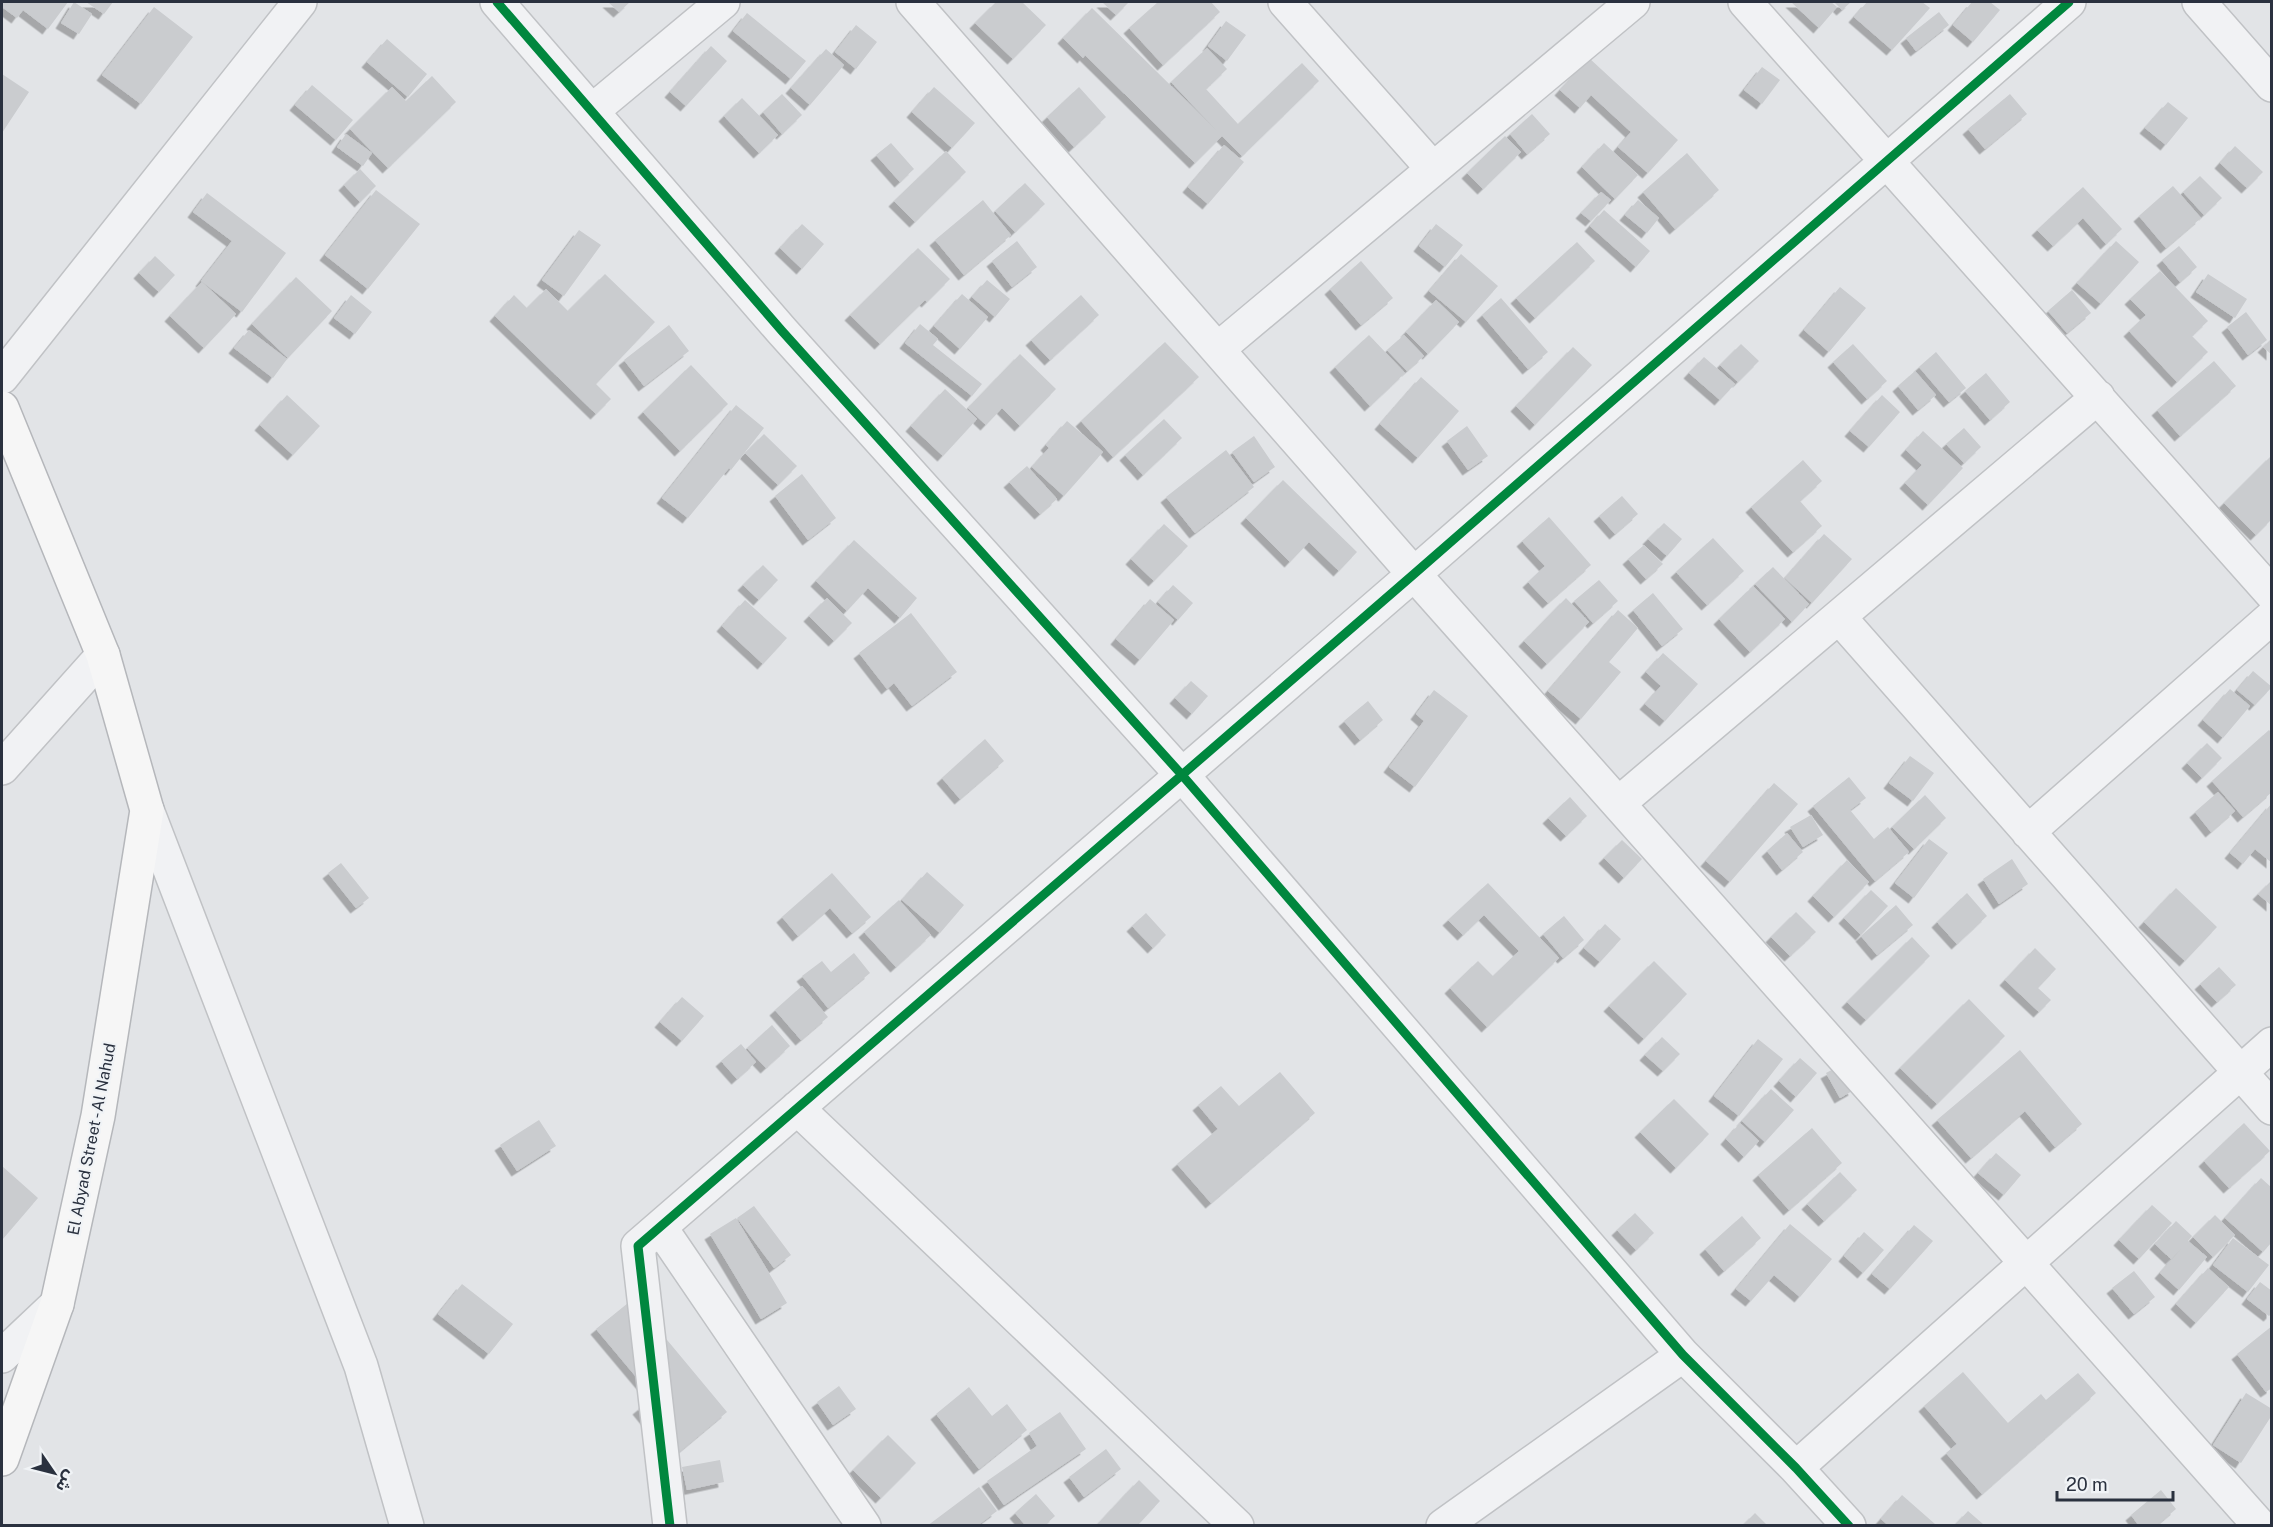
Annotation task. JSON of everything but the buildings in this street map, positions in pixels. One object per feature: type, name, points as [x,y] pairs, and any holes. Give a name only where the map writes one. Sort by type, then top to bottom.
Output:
[{"type":"highway","points":[[2,408],[103,655],[147,810]]},
{"type":"highway","name":"El Abyad Street - Al Nahud","points":[[2,1459],[57,1304],[98,1116],[147,810]]},
{"type":"street","points":[[2,377],[300,2]]},
{"type":"street","points":[[497,2],[790,340],[1182,775],[1683,1355],[1796,1468],[1849,1526]]},
{"type":"street","points":[[592,111],[723,2]]},
{"type":"street","points":[[913,2],[1414,574],[2260,1526]]},
{"type":"street","points":[[1285,2],[1433,169]]},
{"type":"street","points":[[1218,349],[1633,2]]},
{"type":"street","points":[[1745,2],[1888,160],[2271,594]]},
{"type":"street","points":[[670,1526],[638,1246],[1414,574],[2069,2]]},
{"type":"street","points":[[2199,2],[2271,85]]},
{"type":"street","points":[[1619,803],[2098,397]]},
{"type":"street","points":[[1839,617],[2271,1108]]},
{"type":"street","points":[[2028,832],[2271,617]]},
{"type":"street","points":[[2,768],[103,655]]},
{"type":"street","points":[[147,810],[361,1366],[407,1526]]},
{"type":"street","points":[[1796,1468],[2271,1044]]},
{"type":"street","points":[[797,1108],[1237,1526]]},
{"type":"street","points":[[660,1227],[864,1526]]},
{"type":"street","points":[[2,1356],[57,1304]]},
{"type":"street","points":[[1443,1526],[1683,1355]]},
{"type":"cycle path","points":[[497,2],[782,331],[1182,775],[1683,1355],[1796,1468],[1849,1526]]},
{"type":"cycle path","points":[[670,1526],[638,1246],[1414,574],[2069,2]]}]
